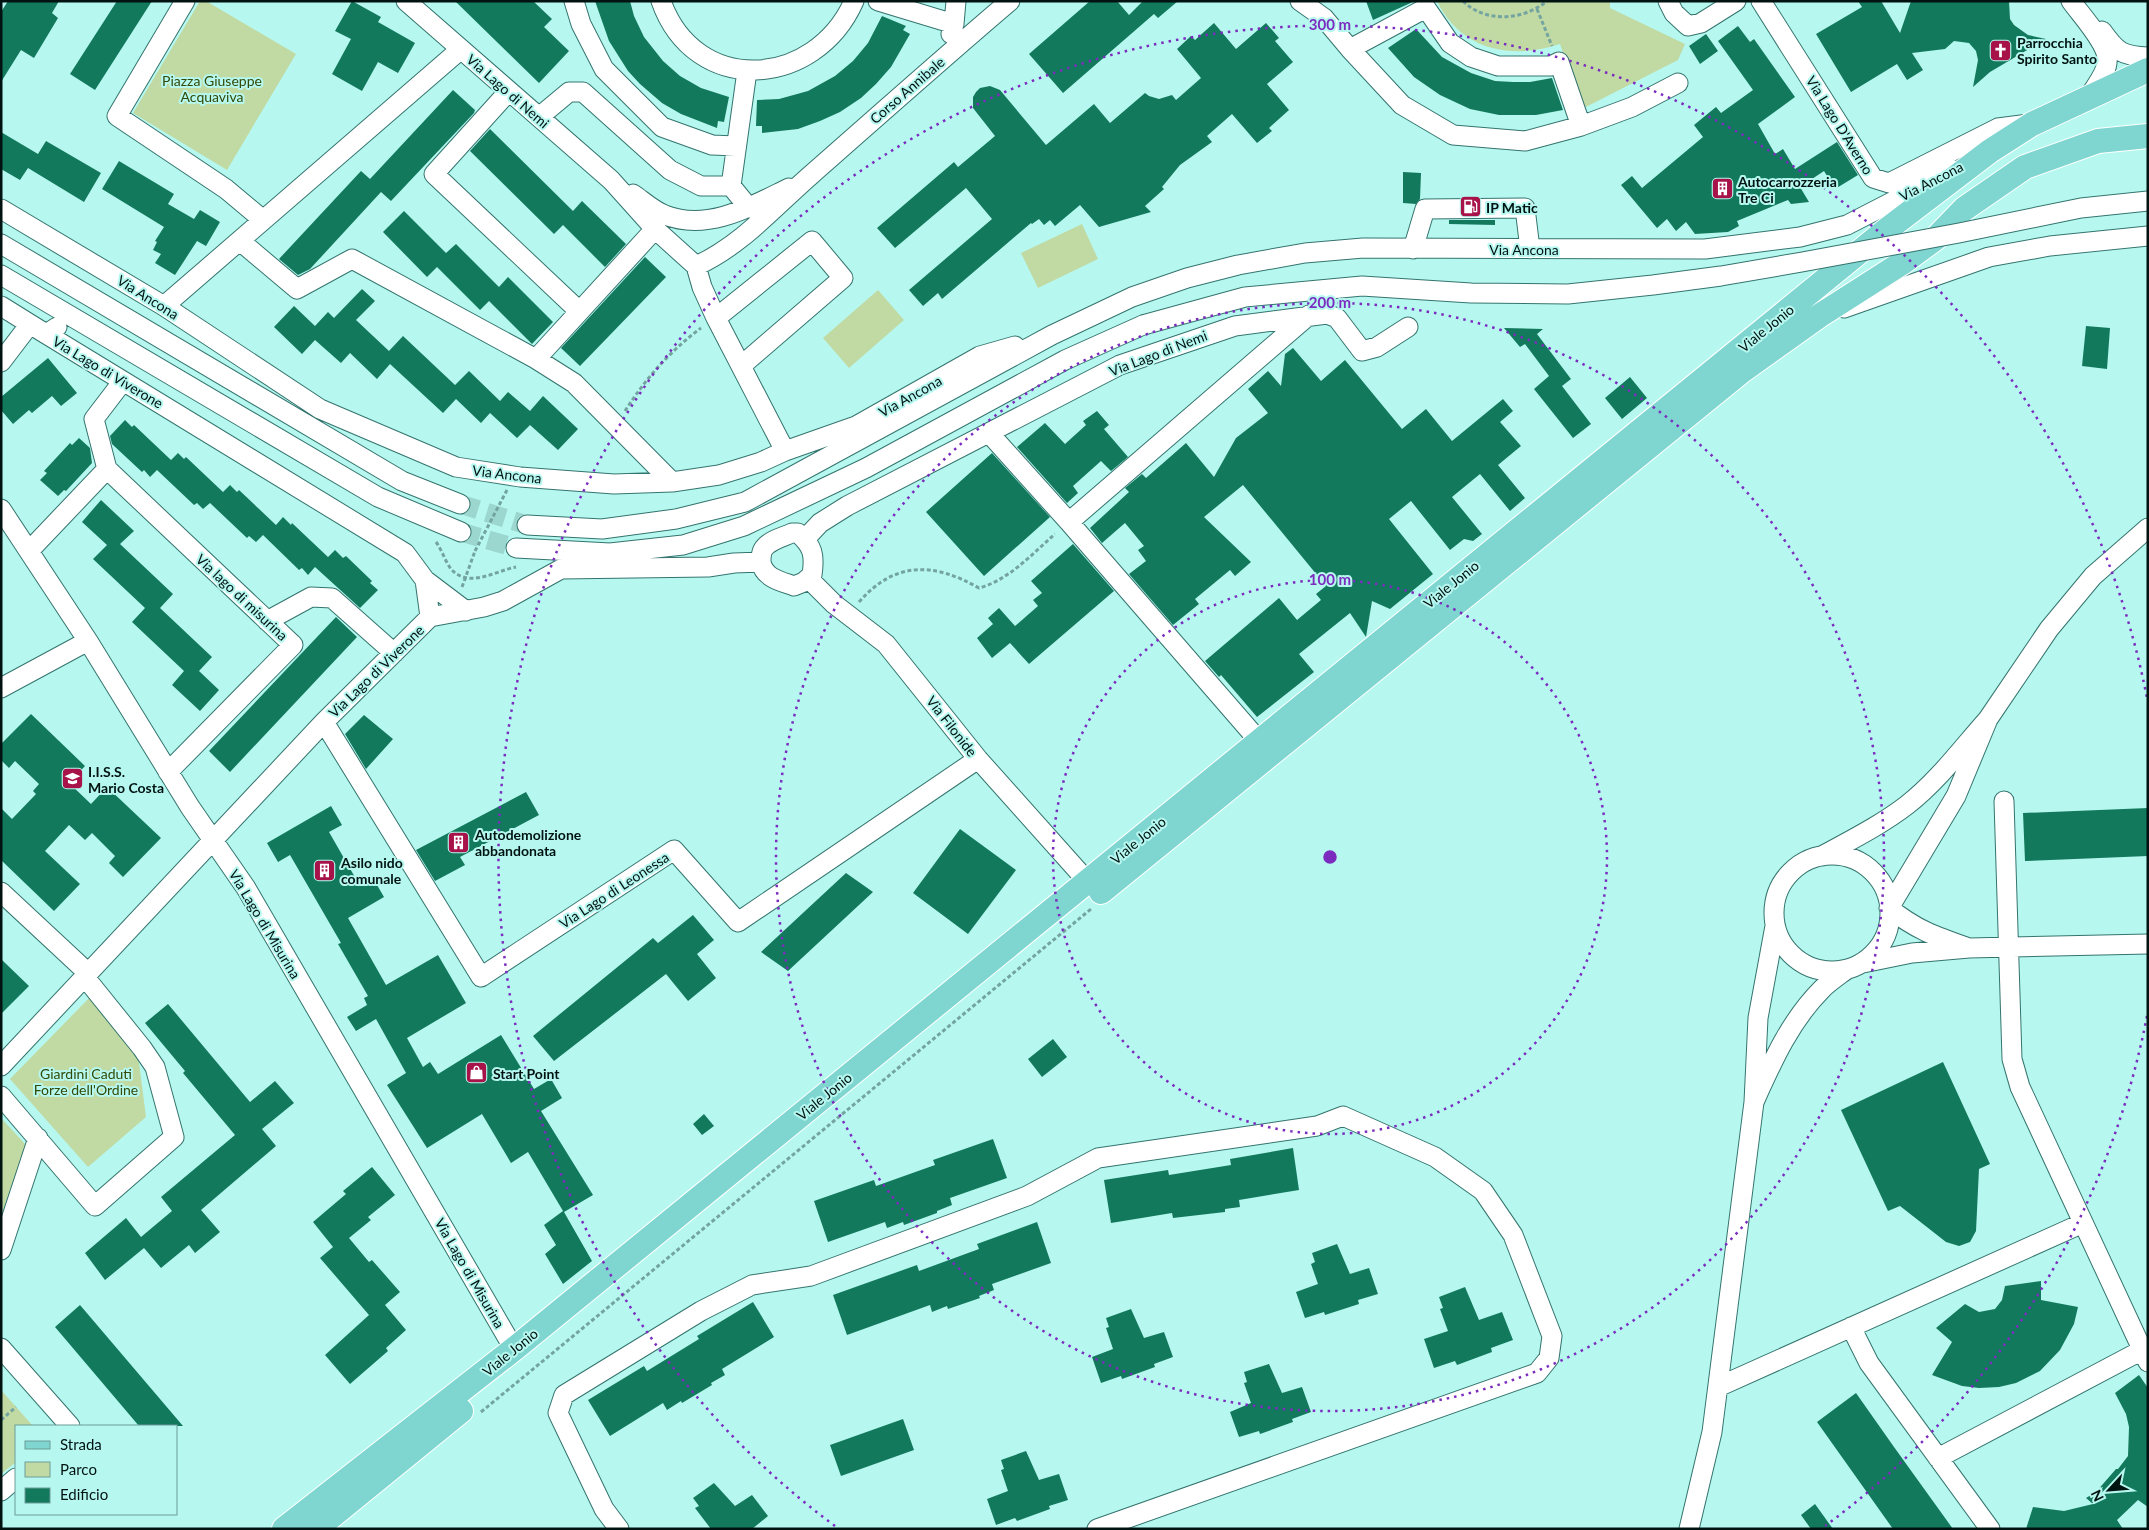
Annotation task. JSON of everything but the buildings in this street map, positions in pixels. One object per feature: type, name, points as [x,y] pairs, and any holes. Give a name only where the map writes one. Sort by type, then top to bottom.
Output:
[{"type":"main road","name":"Viale Jonio","points":[[284,1529],[514,1349],[1885,231],[1990,151],[2032,124],[2148,70]]},
{"type":"main road","name":"Viale Jonio","points":[[316,1529],[1742,371],[1819,316],[1902,263],[1936,238],[1964,209],[2024,167],[2098,141],[2148,136]]},
{"type":"street","points":[[185,1],[116,116],[226,189],[263,220]]},
{"type":"street","name":"Via Lago di Nemi","points":[[406,1],[611,180]]},
{"type":"street","points":[[574,1],[581,24],[604,69],[662,126],[712,145],[736,146]]},
{"type":"street","points":[[661,1],[666,16],[691,49],[717,64],[747,71],[778,68],[806,56],[831,38],[849,13],[854,1]]},
{"type":"street","points":[[878,1],[932,9],[954,24]]},
{"type":"street","points":[[943,58],[954,24],[956,1]]},
{"type":"street","name":"Corso Annibale","points":[[804,180],[1010,1]]},
{"type":"street","points":[[1300,1],[1324,9],[1350,49],[1402,105],[1453,135],[1526,141],[1581,126],[1632,107],[1678,83]]},
{"type":"street","points":[[1668,1],[1674,13],[1688,26],[1701,23],[1736,1]]},
{"type":"street","name":"Via Lago D'Averno","points":[[1761,1],[1873,178],[1889,183],[1998,128],[2032,124]]},
{"type":"street","points":[[2072,1],[2103,45],[2108,58],[2105,70],[2089,97]]},
{"type":"street","points":[[2084,1],[2091,15],[2115,49],[2132,57],[2148,57]]},
{"type":"street","points":[[1350,49],[1419,7],[1450,43],[1471,57],[1498,66],[1551,66],[1559,62],[1581,126]]},
{"type":"street","points":[[164,306],[461,50]]},
{"type":"street","points":[[747,71],[731,186],[749,208]]},
{"type":"street","points":[[509,91],[434,174],[579,311]]},
{"type":"street","points":[[539,118],[568,92],[583,92],[670,170],[700,186],[731,186]]},
{"type":"street","name":"Via Ancona","points":[[527,525],[602,529],[676,520],[744,502],[1052,335],[1132,297],[1187,278],[1230,267],[1304,253],[1363,248],[1706,249],[1800,237],[1847,225],[1990,151]]},
{"type":"street","points":[[611,180],[664,215],[690,222],[729,215],[749,208],[804,180]]},
{"type":"street","points":[[611,180],[655,229],[696,266],[702,287],[716,318],[785,450]]},
{"type":"street","points":[[696,266],[716,257],[762,221],[804,180]]},
{"type":"street","points":[[516,548],[610,553],[683,545],[744,526],[866,468],[1065,360],[1143,325],[1245,297],[1362,286],[1472,293],[1568,294],[1653,285],[1802,262],[2082,208],[2148,201]]},
{"type":"street","points":[[1413,248],[1425,209],[1524,208],[1530,249]]},
{"type":"street","name":"Via Ancona","points":[[1,209],[164,306],[320,409],[456,467],[520,477],[614,484],[672,482],[719,476],[761,462],[785,450],[856,426],[980,356],[1052,335]]},
{"type":"street","points":[[536,359],[655,229]]},
{"type":"street","name":"Viale Jonio","points":[[1819,316],[1989,257],[2050,246],[2148,236]]},
{"type":"street","points":[[240,241],[297,289],[352,259],[536,359],[574,383],[617,424],[672,482]]},
{"type":"street","points":[[716,318],[812,241],[843,278],[741,366]]},
{"type":"street","name":"Via Ancona","points":[[1,244],[402,481],[460,504]]},
{"type":"street","points":[[82,292],[96,266]]},
{"type":"street","points":[[1,275],[378,497],[461,532]]},
{"type":"street","points":[[1,306],[46,334],[71,317]]},
{"type":"street","name":"Via Lago di Nemi","points":[[805,539],[820,523],[847,506],[1120,365],[1168,347],[1235,326],[1309,315],[1327,314],[1337,318],[1362,351],[1377,347],[1408,327]]},
{"type":"street","points":[[1069,522],[1309,315]]},
{"type":"street","points":[[1,362],[30,324]]},
{"type":"street","name":"Via Lago di Viverone","points":[[1,1066],[324,722],[430,617],[425,580],[405,553],[46,334]]},
{"type":"street","points":[[29,551],[106,470],[94,420],[123,381]]},
{"type":"street","points":[[989,433],[1259,741]]},
{"type":"street","points":[[847,506],[866,468]]},
{"type":"street","name":"Via lago di misurina","points":[[106,470],[293,644],[168,772]]},
{"type":"street","name":"Via Lago di Misurina","points":[[1,509],[88,641],[212,841],[246,888],[514,1349]]},
{"type":"street","points":[[1889,908],[1956,796],[1988,719],[2010,684],[2049,629],[2093,576],[2148,528]]},
{"type":"street","points":[[792,533],[798,533],[805,539],[812,548],[812,575],[809,578],[794,586],[767,575],[762,562],[763,550],[776,540],[792,533]]},
{"type":"street","points":[[430,617],[466,611],[503,601],[561,569],[708,567],[734,563],[762,562]]},
{"type":"street","name":"Via Filonide","points":[[809,578],[822,593],[886,644],[978,759],[1087,881]]},
{"type":"street","points":[[425,580],[466,611]]},
{"type":"street","points":[[267,621],[311,597],[332,598],[394,653]]},
{"type":"street","points":[[1,688],[88,641]]},
{"type":"street","points":[[1689,1529],[1712,1432],[1754,1102],[1758,1018],[1775,926],[1774,907],[1779,889],[1789,874],[1804,862],[1822,856],[1878,824],[1908,804],[1934,779],[1988,719]]},
{"type":"street","name":"Via Lago di Leonessa","points":[[324,722],[481,977],[674,850],[738,922],[978,759]]},
{"type":"street","points":[[1938,1458],[2146,1353],[2020,1087],[2012,1059],[2004,801]]},
{"type":"street","points":[[1754,1102],[1781,1044],[1801,1014],[1822,989],[1878,949],[1887,932],[1889,908],[1886,892],[1876,876],[1861,863],[1842,856],[1822,856]]},
{"type":"street","points":[[1,892],[86,974],[142,1048],[155,1067],[174,1137],[95,1206],[1,1096]]},
{"type":"street","points":[[1889,908],[1908,924],[1969,948]]},
{"type":"street","points":[[1775,926],[1782,943],[1794,957],[1810,967],[1828,972],[1912,952],[1969,948],[2148,944]]},
{"type":"street","points":[[619,1529],[604,1509],[558,1413],[564,1395],[701,1311],[752,1286],[811,1276],[830,1269],[1027,1196],[1098,1158],[1317,1126],[1343,1116],[1435,1157],[1483,1191],[1513,1235],[1552,1336],[1549,1358],[1536,1373],[1097,1529]]},
{"type":"street","points":[[1,1250],[38,1138]]},
{"type":"street","points":[[1718,1386],[2083,1223]]},
{"type":"street","points":[[1851,1327],[1869,1363],[1990,1529]]},
{"type":"street","points":[[1,1348],[69,1425]]},
{"type":"street","points":[[1,1491],[15,1479]]},
{"type":"path","points":[[1463,1],[1483,14],[1501,18],[1520,16],[1538,9],[1546,1]]},
{"type":"path","points":[[1538,9],[1559,62]]},
{"type":"path","points":[[617,424],[636,395],[666,357],[682,342],[716,318]]},
{"type":"path","points":[[462,588],[475,551],[507,490]]},
{"type":"path","points":[[849,614],[868,592],[887,577],[905,571],[927,570],[948,572],[979,588],[992,584],[1013,570],[1069,522]]},
{"type":"path","points":[[433,539],[441,549],[450,567],[457,575],[465,578],[477,579],[500,570],[525,566]]},
{"type":"path","points":[[1,1420],[16,1407]]},
{"type":"green space","name":"Piazza Giuseppe Acquaviva","points":[[200,1],[206,1],[296,54],[227,170],[133,113]]},
{"type":"green space","points":[[1437,1],[1610,1],[1610,8],[1685,44],[1678,60],[1582,109],[1560,44],[1524,51],[1506,51],[1490,47],[1474,41],[1460,31],[1447,18]]},
{"type":"green space","points":[[1082,224],[1098,259],[1038,288],[1021,253]]},
{"type":"green space","points":[[878,290],[904,320],[849,368],[823,338]]},
{"type":"green space","name":"Giardini Caduti Forze dell'Ordine","points":[[93,994],[138,1055],[146,1117],[88,1167],[10,1079]]},
{"type":"green space","points":[[1,1118],[26,1145],[1,1216]]},
{"type":"green space","points":[[1,1390],[32,1425],[15,1425],[15,1463],[1,1474]]},
{"type":"tunnel","points":[[460,504],[527,525]]},
{"type":"tunnel","points":[[461,532],[516,548]]},
{"type":"place","name":"Parrocchia Spirito Santo","points":[[2001,50]]},
{"type":"place","name":"Autocarrozzeria Tre Ci","points":[[1722,189]]},
{"type":"place","name":"IP Matic","points":[[1470,207]]},
{"type":"place","name":"I.I.S.S. Mario Costa","points":[[72,779]]},
{"type":"place","name":"Autodemolizione abbandonata","points":[[459,842]]},
{"type":"place","name":"Asilo nido comunale","points":[[325,870]]},
{"type":"place","name":"Start Point","points":[[477,1073]]}]
